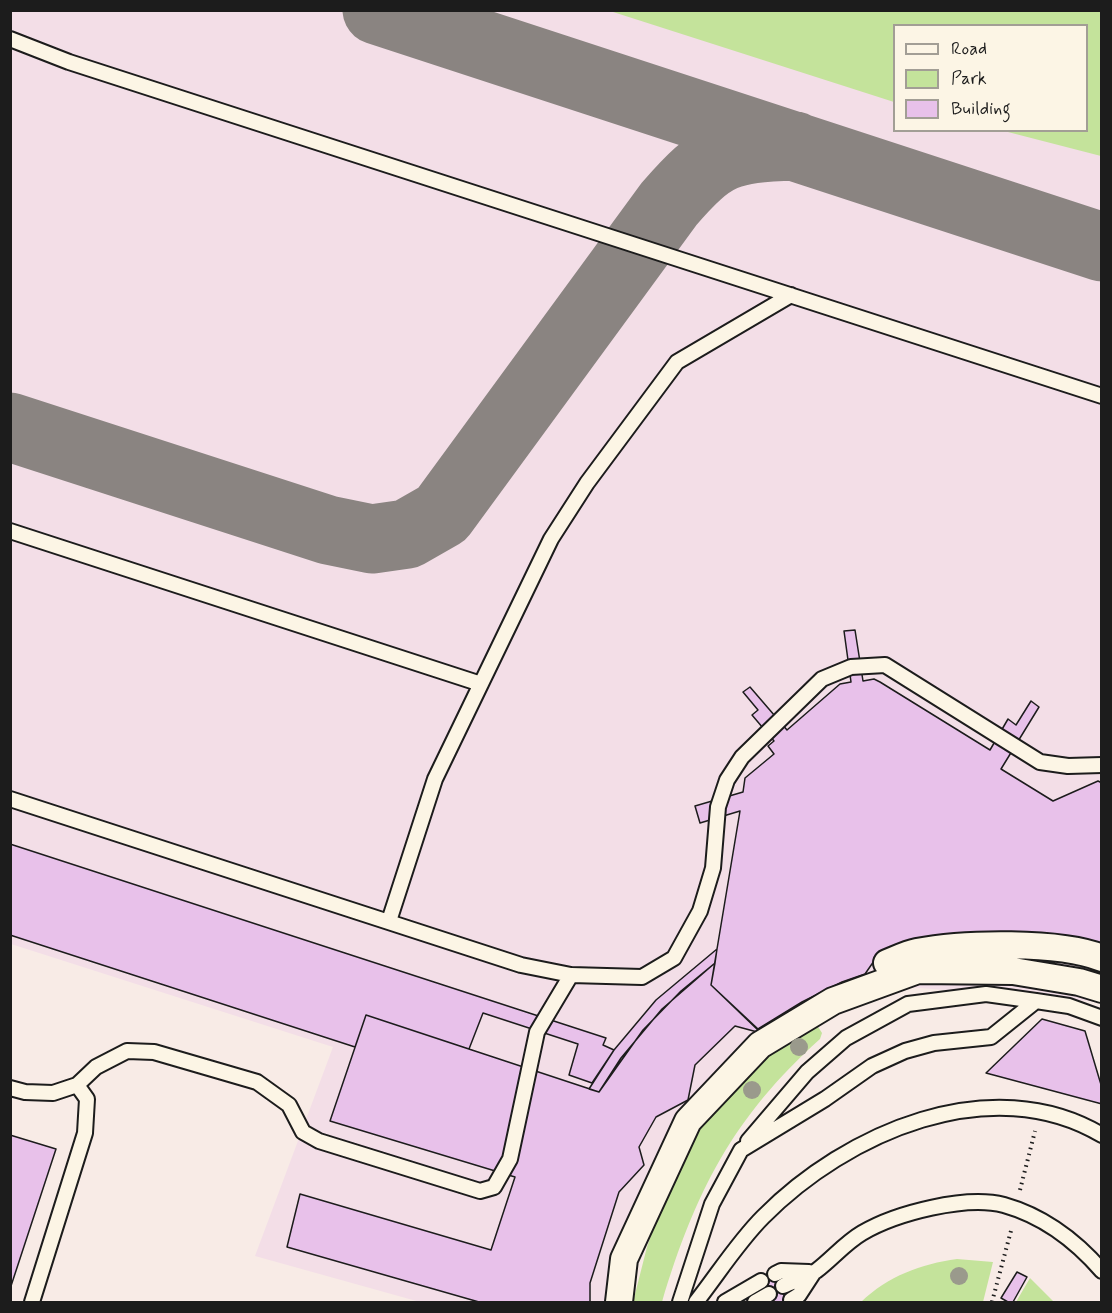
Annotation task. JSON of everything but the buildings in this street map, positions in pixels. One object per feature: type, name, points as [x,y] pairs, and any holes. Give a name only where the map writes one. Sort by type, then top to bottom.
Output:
[{"type":"street","points":[[620,1302],[624,1259],[687,1121],[760,1045],[824,985],[917,952],[1002,945],[1084,951],[1101,958]]},
{"type":"street","points":[[760,1045],[833,1001],[918,969],[1013,971],[1079,982],[1101,989]]},
{"type":"lane","points":[[10,39],[69,62],[1101,396]]},
{"type":"lane","points":[[389,921],[435,779],[551,539],[587,483],[677,362],[791,295]]},
{"type":"lane","points":[[10,531],[481,684]]},
{"type":"lane","points":[[10,799],[521,965],[571,975],[642,977],[674,958],[700,911],[713,868],[718,807],[727,780],[742,757],[822,679],[851,667],[885,665],[1040,762],[1068,766],[1101,765]]},
{"type":"lane","points":[[10,1088],[26,1092],[54,1093],[77,1085],[96,1067],[127,1051],[154,1052],[257,1082],[289,1105],[303,1132],[319,1141],[480,1191],[494,1187],[510,1160],[537,1032],[571,975]]},
{"type":"lane","points":[[680,1302],[712,1204],[741,1150],[807,1072],[846,1038],[908,1004],[986,994],[1069,1006],[1101,1017]]},
{"type":"lane","points":[[741,1150],[825,1099],[872,1066],[905,1051],[934,1043],[991,1037],[1036,1001]]},
{"type":"lane","points":[[32,1302],[85,1133],[87,1099],[77,1085]]},
{"type":"lane","points":[[696,1302],[764,1216],[816,1172],[871,1139],[916,1122],[968,1111],[990,1110],[1050,1113],[1101,1135]]},
{"type":"lane","points":[[783,1286],[814,1272],[861,1233],[899,1217],[944,1206],[984,1203],[1002,1204],[1055,1228],[1072,1241],[1101,1271]]},
{"type":"lane","points":[[775,1274],[781,1271],[814,1272]]},
{"type":"lane","points":[[791,1300],[799,1295],[814,1272]]},
{"type":"lane","points":[[725,1302],[761,1281]]},
{"type":"lane","points":[[755,1302],[769,1294]]},
{"type":"shaded area","points":[[11,11],[1101,11],[1101,1002],[842,982],[701,1087],[617,1302],[420,1302],[255,1256],[333,1047],[11,944]]},
{"type":"green space","points":[[610,11],[1101,11],[1101,156],[1008,132],[1088,132],[1088,24],[893,24],[893,102]]},
{"type":"green space","points":[[815,1022],[822,1033],[820,1039],[763,1098],[740,1127],[721,1158],[688,1225],[662,1302],[633,1302],[647,1247],[668,1186],[702,1122],[754,1064]]},
{"type":"green space","points":[[957,1259],[993,1262],[983,1302],[861,1302],[894,1278],[931,1264]]},
{"type":"green space","points":[[1030,1278],[1054,1302],[1016,1302]]},
{"type":"taxiway","points":[[377,10],[1102,247]]},
{"type":"taxiway","points":[[10,427],[328,530],[372,539],[407,534],[442,514],[669,204],[684,187],[723,157],[753,149],[795,146]]}]
